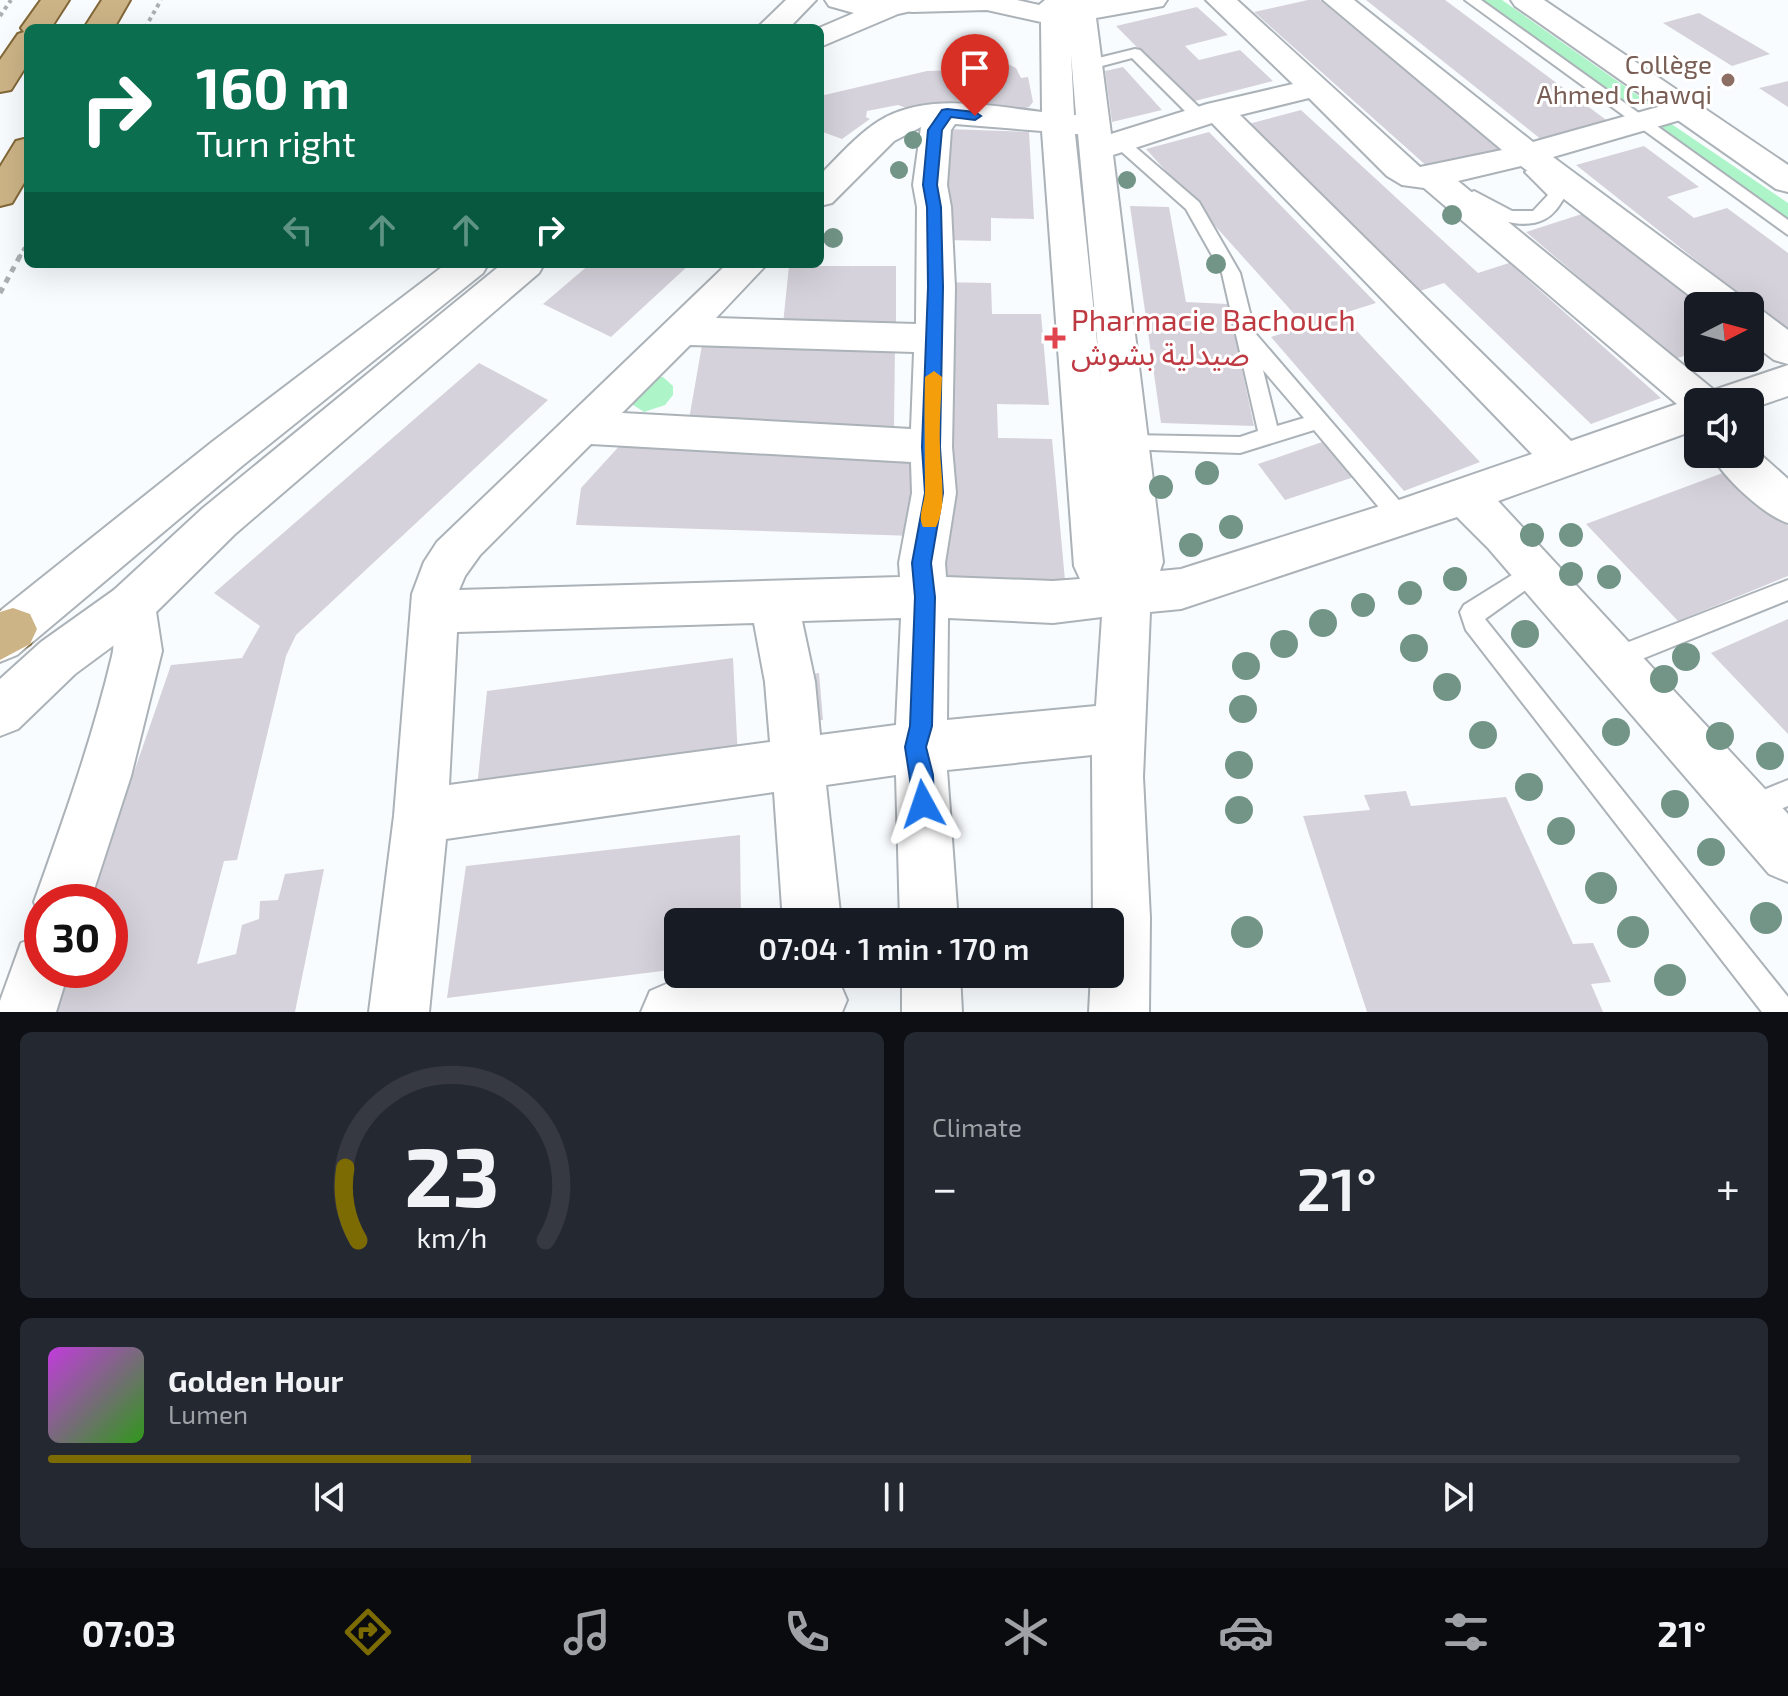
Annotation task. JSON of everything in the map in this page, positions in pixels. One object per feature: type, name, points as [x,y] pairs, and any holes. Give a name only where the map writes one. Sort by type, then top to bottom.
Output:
[{"type":"main road","points":[[39,24],[55,0]]},
{"type":"main road","points":[[101,24],[116,0]]},
{"type":"main road","points":[[0,83],[24,46]]},
{"type":"main road","points":[[0,195],[24,155]]},
{"type":"street","points":[[776,24],[802,0]]},
{"type":"street","points":[[839,0],[868,7],[987,2],[1066,11],[1153,0]]},
{"type":"street","points":[[1220,0],[1407,176],[1440,175],[1520,156],[1683,109]]},
{"type":"street","points":[[1337,0],[1520,156],[1709,292]]},
{"type":"street","points":[[1525,0],[1788,181]]},
{"type":"street","points":[[824,36],[909,4]]},
{"type":"street","points":[[1066,11],[1087,65],[1092,135],[1140,562],[1127,596],[1109,908]]},
{"type":"street","points":[[1066,11],[1092,135],[1097,566],[1127,596]]},
{"type":"street","points":[[824,191],[893,127],[911,118],[947,113],[1092,135],[1209,114],[1314,88]]},
{"type":"street","points":[[928,908],[922,775],[915,747],[921,726],[925,597],[922,563],[934,493],[931,447],[936,339],[934,207],[930,185],[935,130],[947,113]]},
{"type":"street","points":[[1209,114],[1563,459]]},
{"type":"street","points":[[1440,175],[1684,394]]},
{"type":"street","points":[[4,636],[276,414],[465,268]]},
{"type":"street","points":[[0,712],[58,658],[131,605],[219,521],[521,268]]},
{"type":"street","points":[[399,1012],[421,816],[437,585],[446,561],[745,268]]},
{"type":"street","points":[[680,331],[936,339]]},
{"type":"street","points":[[1764,332],[1788,350]]},
{"type":"street","points":[[1764,389],[1788,380]]},
{"type":"street","points":[[435,612],[925,597],[1053,602],[1181,589],[1401,518],[1684,418]]},
{"type":"street","points":[[582,427],[931,447]]},
{"type":"street","points":[[1747,468],[1788,505]]},
{"type":"street","points":[[1464,496],[1504,535],[1612,660],[1768,801],[1788,855]]},
{"type":"street","points":[[774,601],[790,682],[811,908]]},
{"type":"street","points":[[68,884],[105,776],[138,651],[131,605]]},
{"type":"street","points":[[421,816],[915,747],[1119,728]]},
{"type":"street","points":[[26,1012],[34,988]]},
{"type":"street","points":[[931,988],[932,1012]]},
{"type":"street","points":[[1116,988],[1119,1012]]},
{"type":"street","points":[[671,1012],[817,995]]},
{"type":"lane","points":[[1472,0],[1788,229]]},
{"type":"lane","points":[[1087,65],[1135,53],[1209,114]]},
{"type":"lane","points":[[1092,135],[1193,206],[1231,273],[1269,436]]},
{"type":"lane","points":[[1440,175],[1454,181],[1496,213],[1510,219],[1531,217],[1551,206],[1557,195],[1548,182],[1520,156]]},
{"type":"lane","points":[[1245,334],[1401,518]]},
{"type":"lane","points":[[1129,443],[1240,445],[1319,421]]},
{"type":"lane","points":[[1533,572],[1472,612],[1474,623],[1781,1012]]},
{"type":"lane","points":[[1612,660],[1788,590]]},
{"type":"path","points":[[0,16],[11,0]]},
{"type":"path","points":[[147,24],[161,0]]},
{"type":"path","points":[[0,293],[24,249]]},
{"type":"green space","points":[[1471,0],[1502,0],[1650,104],[1626,105]]},
{"type":"green space","points":[[1670,123],[1788,203],[1788,223],[1651,127]]},
{"type":"green space","points":[[645,376],[663,377],[673,386],[673,395],[665,405],[644,412],[627,401]]},
{"type":"building","points":[[1320,0],[1499,149],[1429,168],[1254,12]]},
{"type":"building","points":[[1366,0],[1445,0],[1613,125],[1547,144]]},
{"type":"building","points":[[1197,7],[1228,35],[1185,46],[1199,60],[1240,50],[1273,81],[1191,102],[1116,26]]},
{"type":"building","points":[[1699,13],[1770,54],[1732,66],[1663,23]]},
{"type":"building","points":[[1002,61],[1016,68],[1021,78],[1028,77],[1033,102],[1019,110],[983,105],[969,99],[909,109],[898,105],[867,111],[866,117],[870,119],[842,139],[824,132],[824,95],[927,71],[956,70]]},
{"type":"building","points":[[1123,67],[1162,110],[1112,122],[1105,71]]},
{"type":"building","points":[[1788,81],[1788,107],[1759,88]]},
{"type":"building","points":[[1301,110],[1478,273],[1509,263],[1661,398],[1591,424],[1444,283],[1411,294],[1241,126]]},
{"type":"building","points":[[948,129],[1029,132],[1034,219],[991,218],[991,241],[945,240]]},
{"type":"building","points":[[1209,132],[1376,303],[1341,314],[1480,462],[1404,491],[1271,337],[1305,326],[1146,149]]},
{"type":"building","points":[[1644,146],[1699,187],[1667,197],[1694,218],[1727,208],[1788,253],[1788,333],[1764,314],[1764,292],[1736,292],[1576,165]]},
{"type":"building","points":[[1130,206],[1169,207],[1186,302],[1228,304],[1254,426],[1161,423]]},
{"type":"building","points":[[1588,212],[1688,292],[1684,292],[1684,356],[1675,359],[1526,232]]},
{"type":"building","points":[[896,266],[896,324],[783,324],[789,268]]},
{"type":"building","points":[[585,268],[686,268],[611,337],[543,304]]},
{"type":"building","points":[[941,282],[991,283],[992,314],[1041,314],[1049,405],[997,404],[998,438],[1052,439],[1066,591],[943,588]]},
{"type":"building","points":[[702,345],[895,347],[894,427],[688,425]]},
{"type":"building","points":[[479,363],[548,400],[296,635],[286,656],[237,860],[224,861],[197,964],[236,954],[242,925],[259,919],[260,901],[278,900],[285,874],[324,869],[295,1012],[51,1012],[59,988],[128,988],[128,884],[95,884],[171,665],[242,658],[260,626],[214,593]]},
{"type":"building","points":[[1328,440],[1357,476],[1285,500],[1258,464]]},
{"type":"building","points":[[622,443],[917,449],[914,536],[576,525],[581,488]]},
{"type":"building","points":[[1728,471],[1788,526],[1788,576],[1678,621],[1586,524]]},
{"type":"building","points":[[1788,619],[1788,734],[1711,653]]},
{"type":"building","points":[[733,658],[738,759],[476,797],[487,691]]},
{"type":"building","points":[[819,673],[823,720],[801,722],[799,676]]},
{"type":"building","points":[[1406,791],[1411,806],[1506,797],[1573,944],[1593,943],[1611,982],[1591,984],[1603,1012],[1367,1012],[1303,816],[1370,810],[1364,795]]},
{"type":"building","points":[[740,835],[741,908],[664,908],[664,971],[447,998],[466,866]]},
{"type":"slow traffic","points":[[929,522],[934,493],[931,447],[934,377]]},
{"type":"place","name":"Collège Ahmed Chawqi","points":[[1728,80]]},
{"type":"place","name":"Pharmacie Bachouch صيدلية بشوش","points":[[1055,338]]},
{"type":"route","points":[[923,804],[922,775],[915,747],[921,726],[925,597],[922,563],[934,493],[931,447],[936,287],[934,207],[930,185],[935,130],[947,113],[975,116]]}]
